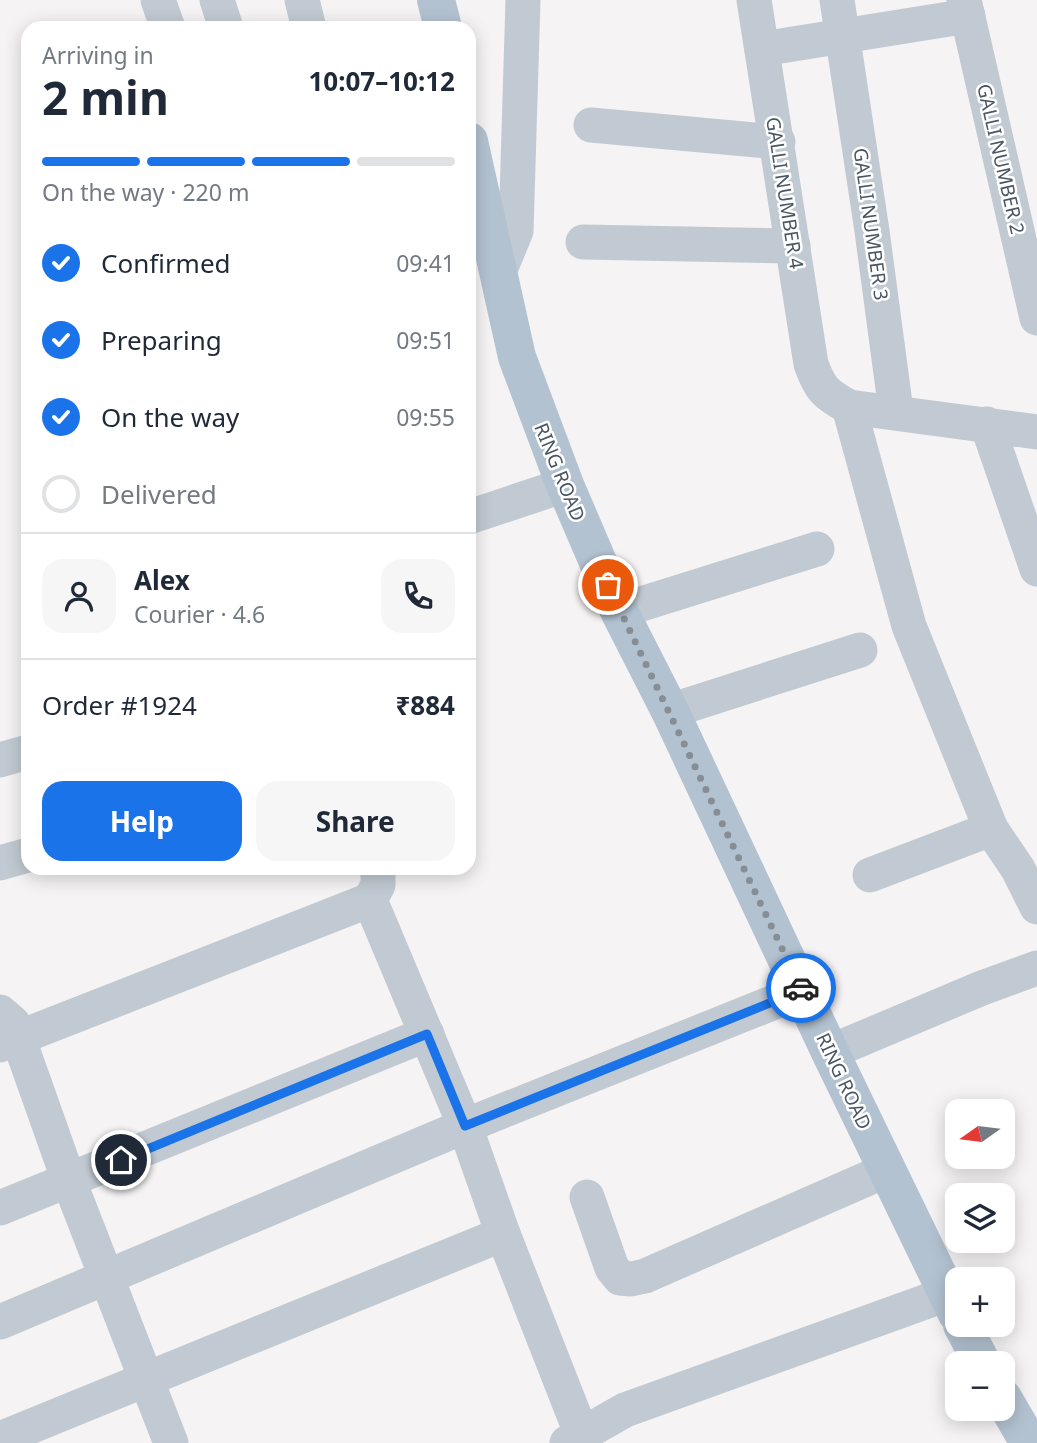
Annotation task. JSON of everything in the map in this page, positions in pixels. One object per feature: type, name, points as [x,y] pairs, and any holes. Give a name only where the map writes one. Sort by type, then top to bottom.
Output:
[{"type":"main road","points":[[436,0],[441,21]]},
{"type":"main road","name":"RING ROAD","points":[[476,172],[517,356],[565,485],[619,611],[670,711],[830,1052],[945,1289]]},
{"type":"main road","points":[[1015,1419],[1029,1443]]},
{"type":"street","points":[[158,0],[166,21]]},
{"type":"street","points":[[217,0],[224,21]]},
{"type":"street","points":[[302,0],[307,21]]},
{"type":"street","points":[[499,272],[516,231],[523,0]]},
{"type":"street","name":"GALLI NUMBER 4","points":[[754,0],[811,363],[819,386],[831,398],[849,407]]},
{"type":"street","name":"GALLI NUMBER 3","points":[[836,0],[844,38],[896,411]]},
{"type":"street","points":[[762,49],[844,38],[966,8]]},
{"type":"street","name":"GALLI NUMBER 2","points":[[966,8],[1037,318]]},
{"type":"street","points":[[591,125],[778,142]]},
{"type":"street","points":[[583,242],[793,246]]},
{"type":"street","points":[[1037,432],[896,411],[849,407],[909,626],[990,829],[1028,865],[1037,906]]},
{"type":"street","points":[[987,424],[1037,569]]},
{"type":"street","points":[[476,515],[565,485]]},
{"type":"street","points":[[619,611],[817,549]]},
{"type":"street","points":[[670,711],[860,650]]},
{"type":"street","points":[[0,760],[21,754]]},
{"type":"street","points":[[870,875],[990,829]]},
{"type":"street","points":[[0,863],[21,857]]},
{"type":"street","points":[[171,1443],[108,1275],[6,1032],[374,884],[427,1034],[465,1126],[578,1441],[625,1410],[945,1314]]},
{"type":"street","points":[[830,1052],[982,988],[1037,968]]},
{"type":"street","points":[[0,1322],[465,1126],[802,990]]},
{"type":"street","points":[[0,1208],[427,1034]]},
{"type":"street","points":[[587,1197],[612,1268],[620,1278],[631,1279],[645,1276],[887,1170]]},
{"type":"street","points":[[0,1439],[503,1234]]},
{"type":"way so far","points":[[608,585],[801,988]]},
{"type":"route","points":[[121,1160],[427,1034],[465,1126],[802,990],[801,988]]}]
